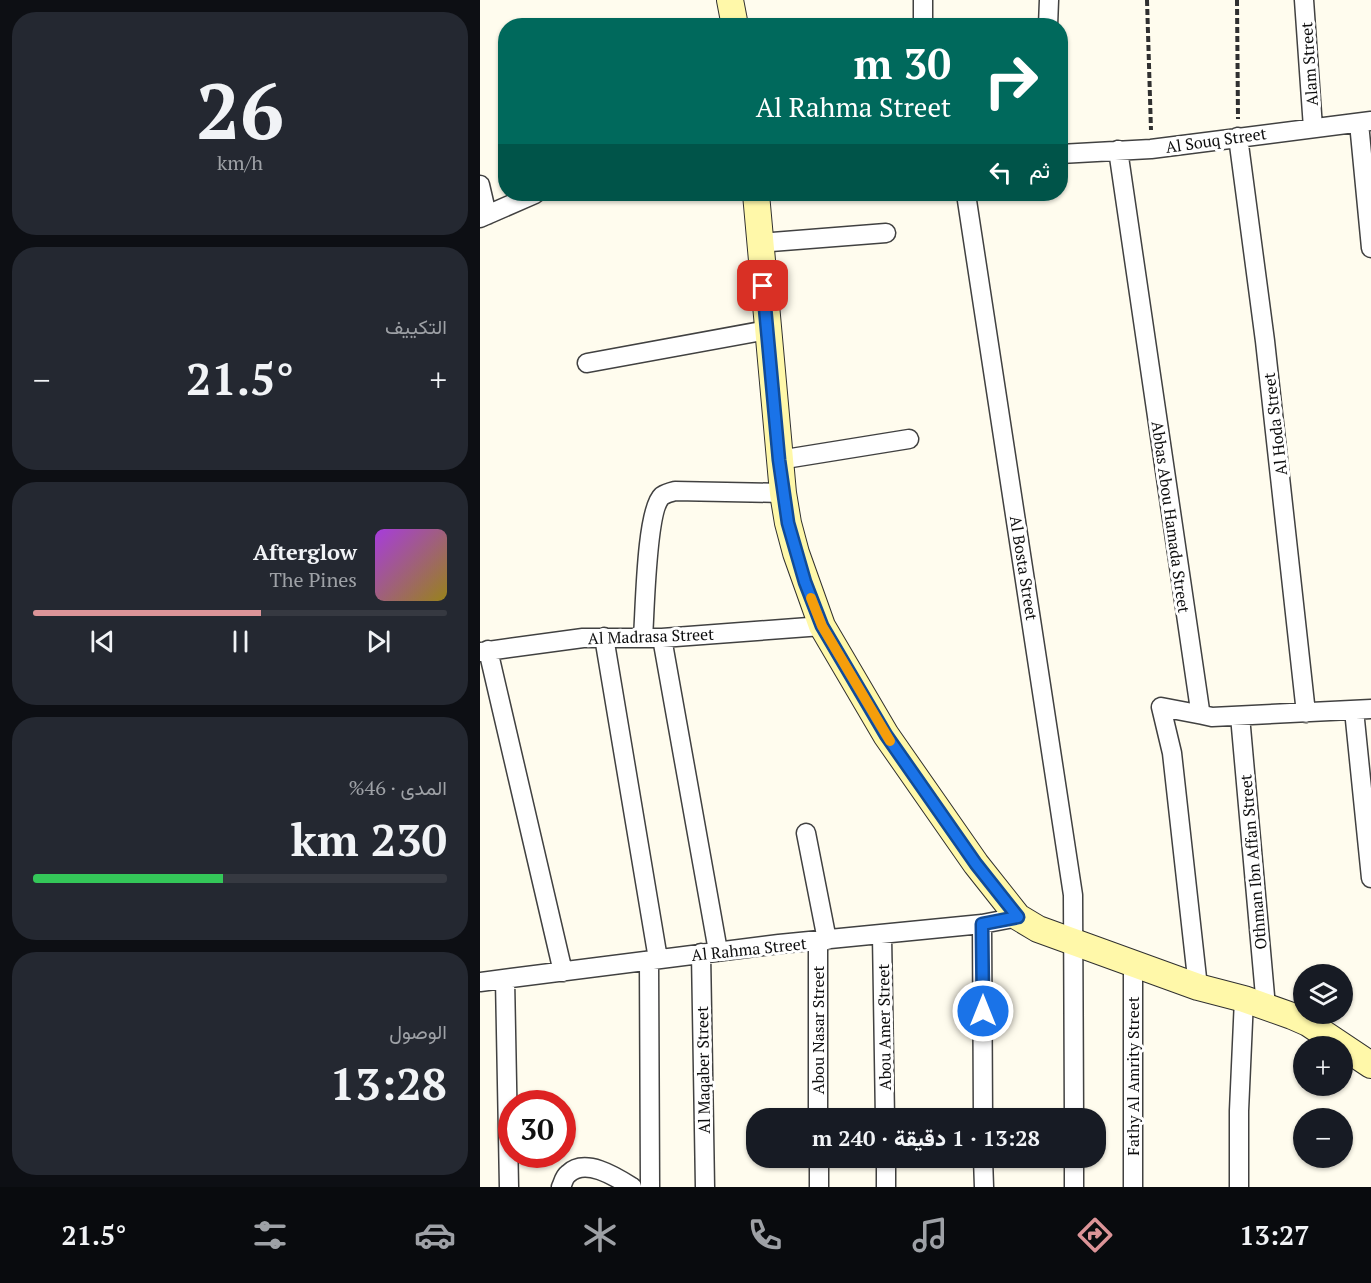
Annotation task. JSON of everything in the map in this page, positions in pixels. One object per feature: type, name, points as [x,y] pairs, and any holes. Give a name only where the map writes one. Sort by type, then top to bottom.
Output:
[{"type":"street","points":[[730,0],[733,18]]},
{"type":"street","points":[[923,0],[923,18]]},
{"type":"street","points":[[1048,18],[1049,0]]},
{"type":"street","name":"Alam Street","points":[[1304,0],[1313,128]]},
{"type":"street","points":[[1365,122],[1371,248]]},
{"type":"street","name":"Al Souq Street","points":[[1068,153],[1151,149],[1365,122]]},
{"type":"street","name":"Al Hoda Street","points":[[1239,137],[1265,341],[1306,713]]},
{"type":"street","name":"Abbas Abou Hamada Street","points":[[1118,150],[1198,706],[1203,715]]},
{"type":"street","points":[[480,185],[483,216],[518,201]]},
{"type":"street","points":[[756,201],[783,493],[805,582],[822,626],[886,735],[976,864],[1018,917],[1038,929],[1198,987],[1256,1003],[1308,1023],[1371,1065]]},
{"type":"street","name":"Al Bosta Street","points":[[967,201],[1073,894],[1074,1108]]},
{"type":"street","points":[[759,243],[886,233]]},
{"type":"street","points":[[587,363],[767,330]]},
{"type":"street","points":[[779,460],[909,440]]},
{"type":"street","points":[[643,638],[651,531],[654,510],[662,496],[675,491],[783,493]]},
{"type":"street","name":"Al Madrasa Street","points":[[484,651],[583,638],[662,638],[822,626]]},
{"type":"street","points":[[604,637],[654,960],[650,1187]]},
{"type":"street","name":"Al Maqaber Street","points":[[662,638],[710,952],[705,1187]]},
{"type":"street","points":[[484,651],[563,972]]},
{"type":"street","points":[[1198,987],[1172,753],[1161,706],[1212,717],[1363,710],[1371,878]]},
{"type":"street","name":"Othman Ibn Affan Street","points":[[1239,1187],[1239,1111],[1256,1003],[1240,716]]},
{"type":"street","name":"Abou Nasar Street","points":[[806,833],[823,941],[818,1108]]},
{"type":"street","name":"Al Rahma Street","points":[[481,980],[505,980],[710,952],[982,924],[1018,917]]},
{"type":"street","points":[[982,924],[983,1108]]},
{"type":"street","name":"Abou Amer Street","points":[[882,935],[885,1108]]},
{"type":"street","name":"Fathy Al Amrity Street","points":[[1133,964],[1133,1187]]},
{"type":"street","points":[[505,980],[509,1187]]},
{"type":"street","points":[[561,1187],[567,1174],[575,1169],[586,1168],[609,1174],[632,1187]]},
{"type":"street","points":[[819,1168],[819,1187]]},
{"type":"street","points":[[886,1168],[886,1187]]},
{"type":"street","points":[[983,1168],[984,1187]]},
{"type":"street","points":[[1074,1168],[1074,1187]]},
{"type":"path","points":[[1147,0],[1151,149]]},
{"type":"path","points":[[1237,0],[1239,137]]},
{"type":"slow traffic","points":[[811,598],[822,626],[890,741]]},
{"type":"route","points":[[763,286],[779,460],[788,523],[805,582],[822,626],[886,735],[976,864],[1018,917],[982,924],[983,1011]]}]
